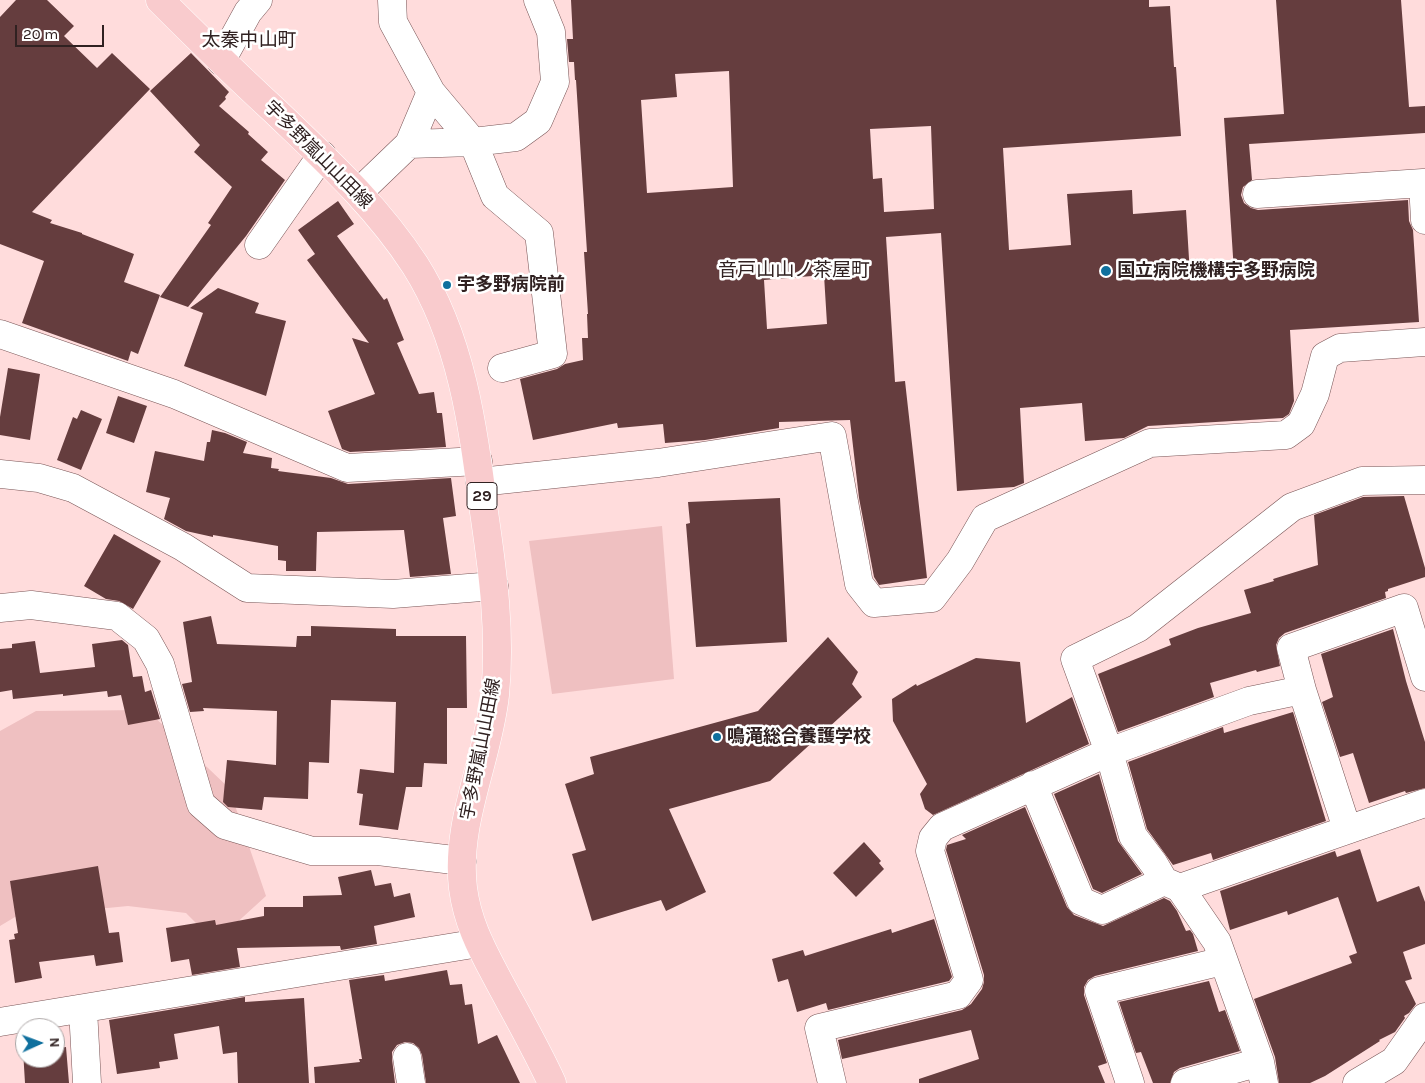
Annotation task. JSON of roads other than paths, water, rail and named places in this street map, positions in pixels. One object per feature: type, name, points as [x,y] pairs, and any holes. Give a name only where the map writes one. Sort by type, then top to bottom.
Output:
[{"type":"main road","name":"宇多野嵐山山田線","points":[[160,0],[359,192],[391,231],[416,266],[441,317],[463,382],[479,472],[494,586],[498,636],[495,698],[465,831],[462,886],[466,906],[479,943],[552,1083]]},
{"type":"street","points":[[222,61],[248,12],[258,0]]},
{"type":"street","points":[[392,0],[393,22],[431,92],[472,142],[495,196],[539,234],[554,354],[502,368]]},
{"type":"street","points":[[409,144],[472,142],[516,137],[538,122],[555,82],[551,32],[538,0]]},
{"type":"street","points":[[359,192],[409,144],[431,92]]},
{"type":"street","points":[[260,245],[322,155]]},
{"type":"street","points":[[1257,194],[1422,183],[1425,220]]},
{"type":"street","points":[[0,334],[174,394],[347,468],[479,472],[658,463],[832,436],[859,584],[874,603],[932,598],[960,562],[985,518],[1150,443],[1286,435],[1301,424],[1315,394],[1325,356],[1340,348],[1425,342]]},
{"type":"street","points":[[0,474],[39,478],[74,488],[183,547],[247,588],[392,594],[494,586]]},
{"type":"street","points":[[1185,1083],[1262,1073],[1217,942],[1133,836],[1109,752],[1075,659],[1138,628],[1292,507],[1362,481],[1425,480]]},
{"type":"street","points":[[0,608],[31,605],[117,616],[146,639],[160,664],[200,804],[225,825],[312,851],[378,850],[462,861]]},
{"type":"street","points":[[1347,829],[1302,690],[1291,648],[1404,608],[1425,677]]},
{"type":"street","points":[[832,1083],[819,1028],[958,995],[969,980],[930,851],[933,838],[942,827],[1109,752],[1249,701],[1302,690]]},
{"type":"street","points":[[1033,785],[1081,902],[1102,910],[1172,884],[1425,803]]},
{"type":"street","points":[[0,1022],[479,943]]},
{"type":"street","points":[[1130,1083],[1099,991],[1223,961]]},
{"type":"street","points":[[83,1009],[87,1083]]},
{"type":"street","points":[[1357,1083],[1394,1061],[1425,1017]]},
{"type":"place","name":"国立病院機構宇多野病院","points":[[1106,271]]},
{"type":"place","name":"宇多野病院前","points":[[447,285]]},
{"type":"place","name":"鳴滝総合養護学校","points":[[717,737]]},
{"type":"district","name":"太秦中山町","points":[[249,41]]},
{"type":"district","name":"音戸山山ノ茶屋町","points":[[794,271]]}]
